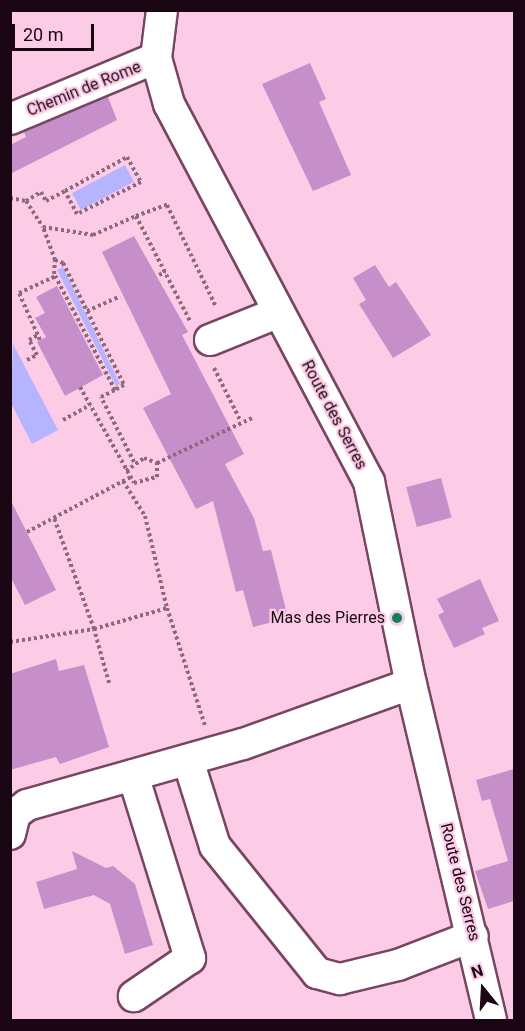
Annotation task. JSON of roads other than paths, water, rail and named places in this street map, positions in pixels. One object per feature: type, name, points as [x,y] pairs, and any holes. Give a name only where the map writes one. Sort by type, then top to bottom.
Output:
[{"type":"street","name":"Route des Serres","points":[[162,10],[156,58],[169,104],[277,313],[369,482],[411,684],[492,1020]]},
{"type":"street","name":"Chemin de Rome","points":[[10,119],[156,58]]},
{"type":"street","points":[[210,339],[277,313]]},
{"type":"street","points":[[10,834],[15,814],[27,805],[133,775],[203,749],[411,684]]},
{"type":"street","points":[[203,749],[215,846],[317,973],[340,979],[398,965],[473,936]]},
{"type":"street","points":[[133,775],[190,958],[134,996]]},
{"type":"water","points":[[125,165],[134,182],[81,210],[72,193]]},
{"type":"water","points":[[63,267],[120,384],[116,386],[57,270]]},
{"type":"water","points":[[13,344],[58,430],[32,444],[11,403]]},
{"type":"place","name":"Mas des Pierres","points":[[397,618]]}]
